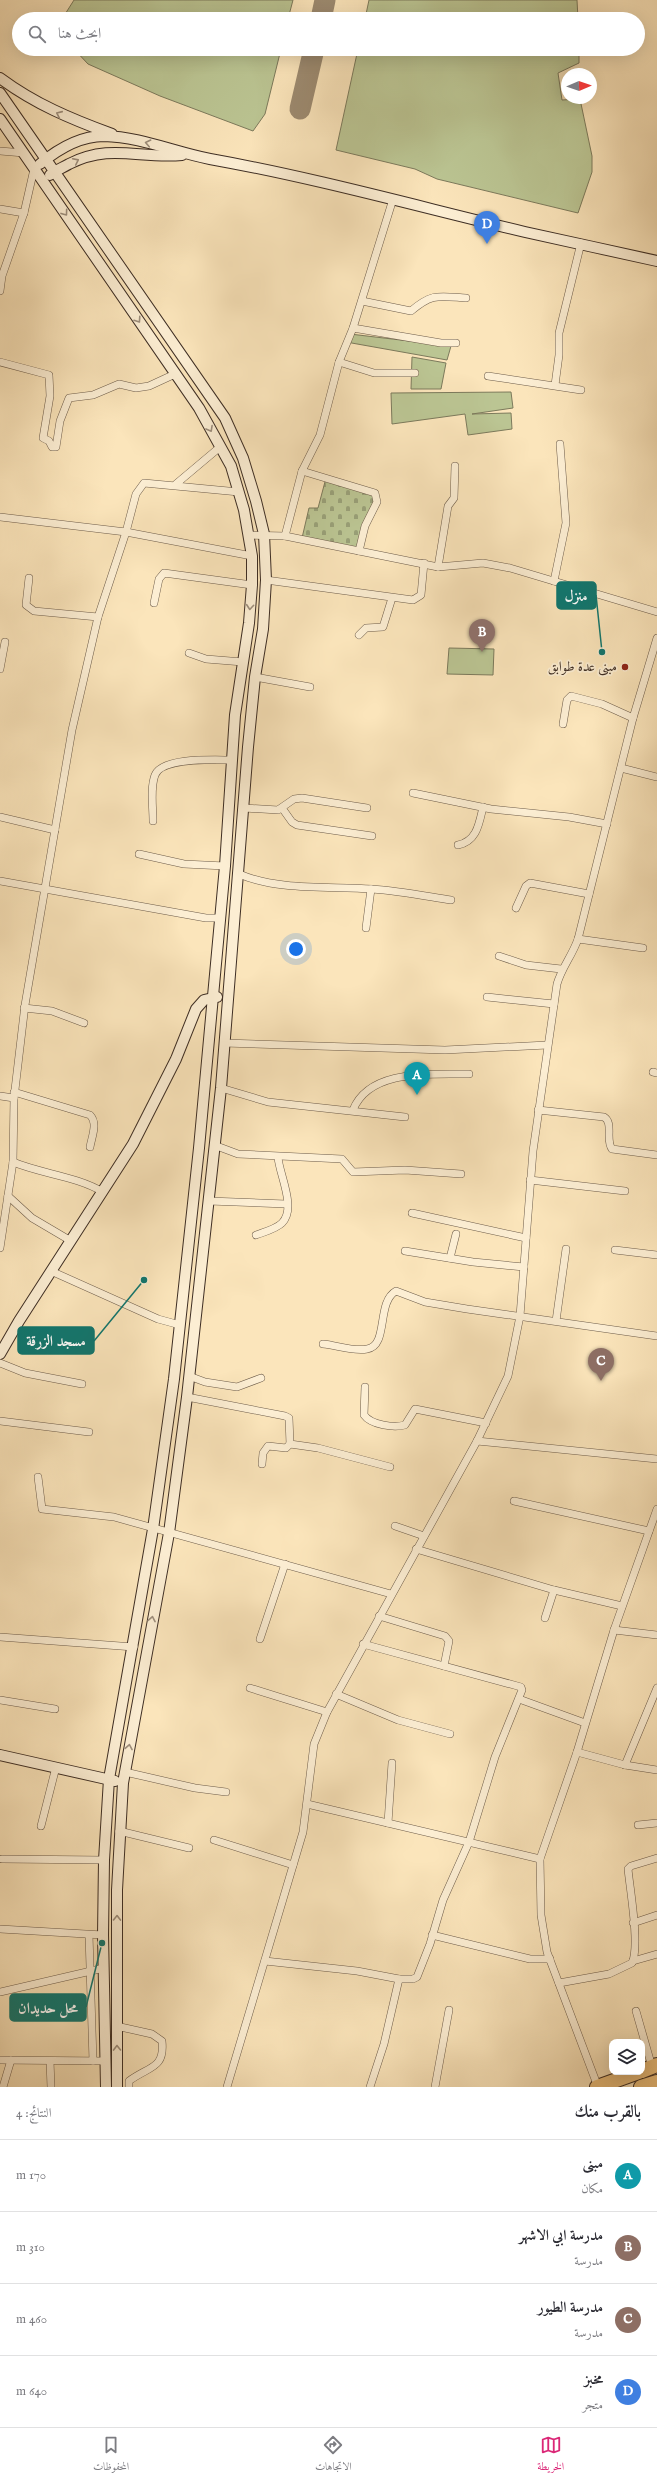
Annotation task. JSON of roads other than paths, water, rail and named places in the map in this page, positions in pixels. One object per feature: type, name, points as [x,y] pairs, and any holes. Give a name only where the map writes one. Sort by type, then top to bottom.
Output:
[{"type":"highway","points":[[597,2087],[631,2075]]},
{"type":"highway","points":[[641,2087],[657,2082]]},
{"type":"main road","points":[[0,78],[22,94],[55,112],[122,137],[166,147],[185,154],[251,166],[527,232],[657,261]]},
{"type":"main road","points":[[0,93],[225,418],[243,458],[264,534],[266,580],[263,629],[255,677],[221,1088],[187,1397],[169,1533],[123,1783],[119,1831],[116,2026],[117,2087]]},
{"type":"main road","points":[[0,120],[199,408],[231,466],[239,492],[252,556],[252,585],[231,760],[225,866],[180,1325],[153,1529],[134,1647],[109,1779],[104,1860],[103,1935],[106,2087]]},
{"type":"main road","points":[[34,168],[74,142],[102,136],[122,137]]},
{"type":"main road","points":[[42,181],[54,171],[89,155],[104,152],[156,157],[185,154]]},
{"type":"main road","points":[[0,1354],[149,1117],[176,1059],[196,1009],[204,1000],[213,996],[228,998]]},
{"type":"main road","points":[[0,1755],[123,1783]]},
{"type":"street","points":[[0,151],[24,153]]},
{"type":"street","points":[[0,291],[2,276],[24,214],[34,168]]},
{"type":"street","points":[[30,192],[42,181]]},
{"type":"street","points":[[285,536],[302,471],[320,435],[339,362],[354,328],[393,200]]},
{"type":"street","points":[[0,209],[24,214]]},
{"type":"street","points":[[555,385],[559,355],[558,334],[581,243]]},
{"type":"street","points":[[362,301],[411,311],[418,304],[426,302],[435,296],[466,298]]},
{"type":"street","points":[[354,328],[441,343],[456,343]]},
{"type":"street","points":[[0,362],[49,375],[50,396],[43,438],[49,441],[52,447],[56,447],[60,421],[68,398],[93,395],[119,384],[136,388],[149,386],[175,374]]},
{"type":"street","points":[[339,362],[374,373],[415,373]]},
{"type":"street","points":[[488,376],[581,390]]},
{"type":"street","points":[[554,580],[566,523],[560,444]]},
{"type":"street","points":[[176,484],[220,447]]},
{"type":"street","points":[[438,566],[448,506],[454,498],[454,466]]},
{"type":"street","points":[[302,471],[375,493],[377,502],[365,526],[359,551]]},
{"type":"street","points":[[0,1248],[13,1162],[14,1095],[24,1008],[72,730],[98,617],[140,485],[147,482],[176,484],[239,492]]},
{"type":"street","points":[[0,517],[126,532],[252,556]]},
{"type":"street","points":[[248,535],[264,534],[285,536],[438,566],[483,563],[510,568],[657,612]]},
{"type":"street","points":[[266,580],[413,600],[421,595],[424,563]]},
{"type":"street","points":[[154,604],[159,579],[164,573],[252,585]]},
{"type":"street","points":[[29,578],[26,605],[34,611],[98,617]]},
{"type":"street","points":[[359,636],[366,628],[382,627],[392,598]]},
{"type":"street","points":[[227,2087],[303,1832],[314,1744],[336,1694],[477,1441],[508,1376],[520,1316],[530,1180],[538,1110],[547,1045],[561,969],[572,955],[578,940],[633,718],[657,638]]},
{"type":"street","points":[[0,669],[5,642]]},
{"type":"street","points":[[189,653],[206,659],[242,662]]},
{"type":"street","points":[[255,677],[310,687]]},
{"type":"street","points":[[563,724],[567,700],[571,696],[602,704],[633,718]]},
{"type":"street","points":[[153,821],[154,777],[160,769],[192,760],[231,760]]},
{"type":"street","points":[[621,768],[657,776]]},
{"type":"street","points":[[413,793],[483,807],[569,817],[607,824]]},
{"type":"street","points":[[244,808],[273,810],[282,808],[294,800],[302,798],[367,808]]},
{"type":"street","points":[[458,846],[467,842],[474,836],[483,807]]},
{"type":"street","points":[[282,808],[292,822],[297,825],[372,836]]},
{"type":"street","points":[[0,817],[55,830]]},
{"type":"street","points":[[139,854],[184,864],[225,866]]},
{"type":"street","points":[[238,874],[253,880],[272,883],[372,889],[451,900]]},
{"type":"street","points":[[0,881],[206,918],[220,918]]},
{"type":"street","points":[[516,908],[526,886],[530,883],[589,894]]},
{"type":"street","points":[[366,928],[372,889]]},
{"type":"street","points":[[578,940],[643,948]]},
{"type":"street","points":[[499,956],[526,965],[561,969]]},
{"type":"street","points":[[487,998],[554,1004]]},
{"type":"street","points":[[24,1008],[56,1012],[84,1023]]},
{"type":"street","points":[[224,1044],[445,1050],[547,1045]]},
{"type":"street","points":[[353,1110],[364,1092],[383,1082],[417,1075],[469,1074]]},
{"type":"street","points":[[221,1088],[268,1102],[353,1110],[405,1117]]},
{"type":"street","points":[[0,1096],[14,1095],[90,1115],[93,1118],[94,1127],[90,1147]]},
{"type":"street","points":[[538,1110],[604,1117],[608,1121],[609,1144],[612,1149],[657,1155]]},
{"type":"street","points":[[214,1145],[238,1154],[342,1160],[353,1172],[405,1170],[462,1174]]},
{"type":"street","points":[[256,1235],[281,1224],[286,1216],[287,1189],[280,1173],[278,1157]]},
{"type":"street","points":[[13,1162],[35,1171],[87,1183],[103,1192]]},
{"type":"street","points":[[530,1180],[625,1191]]},
{"type":"street","points":[[8,1196],[32,1218],[71,1241]]},
{"type":"street","points":[[209,1200],[286,1204]]},
{"type":"street","points":[[412,1213],[526,1238]]},
{"type":"street","points":[[450,1258],[456,1234]]},
{"type":"street","points":[[556,1321],[566,1249]]},
{"type":"street","points":[[405,1250],[450,1258],[524,1267]]},
{"type":"street","points":[[615,1250],[657,1255]]},
{"type":"street","points":[[51,1271],[158,1319],[180,1325]]},
{"type":"street","points":[[324,1344],[366,1350],[373,1348],[378,1342],[385,1306],[396,1291],[425,1302],[657,1336]]},
{"type":"street","points":[[0,1363],[25,1373],[82,1384]]},
{"type":"street","points":[[189,1376],[204,1382],[237,1387],[260,1378]]},
{"type":"street","points":[[365,1387],[364,1415],[373,1422],[399,1426],[405,1425],[415,1409],[486,1423]]},
{"type":"street","points":[[187,1397],[289,1418],[290,1444],[286,1448],[268,1446],[263,1453],[262,1464]]},
{"type":"street","points":[[0,1421],[89,1432]]},
{"type":"street","points":[[477,1441],[657,1459]]},
{"type":"street","points":[[290,1444],[318,1448],[390,1467]]},
{"type":"street","points":[[38,1477],[42,1510],[114,1516],[153,1529],[391,1594]]},
{"type":"street","points":[[514,1501],[649,1531]]},
{"type":"street","points":[[597,2087],[550,1959],[541,1915],[540,1859],[577,1752],[622,1606],[657,1509]]},
{"type":"street","points":[[395,1526],[424,1536]]},
{"type":"street","points":[[416,1549],[554,1590],[622,1606]]},
{"type":"street","points":[[260,1639],[285,1564]]},
{"type":"street","points":[[545,1618],[554,1590]]},
{"type":"street","points":[[379,1616],[445,1636],[449,1641],[444,1666]]},
{"type":"street","points":[[614,1630],[657,1635]]},
{"type":"street","points":[[0,1637],[134,1647]]},
{"type":"street","points":[[265,1961],[357,1971],[398,1979],[413,1979],[417,1977],[443,1900],[469,1842],[495,1757],[519,1699],[521,1687],[363,1644]]},
{"type":"street","points":[[250,1688],[327,1712]]},
{"type":"street","points":[[625,1765],[657,1688]]},
{"type":"street","points":[[336,1694],[398,1720],[450,1734]]},
{"type":"street","points":[[519,1699],[585,1723]]},
{"type":"street","points":[[0,1700],[55,1709]]},
{"type":"street","points":[[577,1752],[625,1765],[657,1770]]},
{"type":"street","points":[[388,1823],[392,1763]]},
{"type":"street","points":[[41,1826],[56,1767]]},
{"type":"street","points":[[125,1772],[195,1788],[226,1792]]},
{"type":"street","points":[[307,1804],[540,1859]]},
{"type":"street","points":[[638,1824],[657,1823]]},
{"type":"street","points":[[119,1831],[189,1848]]},
{"type":"street","points":[[214,1840],[294,1865]]},
{"type":"street","points":[[634,1962],[633,1922],[628,1869],[631,1866],[657,1858]]},
{"type":"street","points":[[2,1859],[104,1860]]},
{"type":"street","points":[[633,1922],[657,1915]]},
{"type":"street","points":[[0,1929],[103,1935]]},
{"type":"street","points":[[89,1935],[93,2061]]},
{"type":"street","points":[[432,1935],[530,1959],[550,1959]]},
{"type":"street","points":[[559,1983],[609,1974],[634,1962],[657,1954]]},
{"type":"street","points":[[0,1992],[104,1968]]},
{"type":"street","points":[[370,2087],[384,2044],[398,1979]]},
{"type":"street","points":[[435,2087],[448,2010]]},
{"type":"street","points":[[636,2011],[650,2068]]},
{"type":"street","points":[[116,2026],[152,2034],[162,2041],[163,2054],[160,2062],[129,2081],[129,2087]]},
{"type":"street","points":[[0,2060],[106,2061]]},
{"type":"street","points":[[3,2087],[11,2060]]},
{"type":"street","points":[[50,2061],[51,2087]]},
{"type":"place","name":"مخبز","points":[[487,244]]},
{"type":"place","name":"مدرسة ابي الاشهر","points":[[482,652]]},
{"type":"place","name":"منزل","points":[[602,652]]},
{"type":"place","name":"مبنى عدة طوابق","points":[[625,667]]},
{"type":"place","name":"مبنى","points":[[417,1095]]},
{"type":"place","name":"مسجد الزرقة","points":[[144,1280]]},
{"type":"place","name":"مدرسة الطيور","points":[[601,1381]]},
{"type":"place","name":"محل حديدان","points":[[102,1943]]}]
